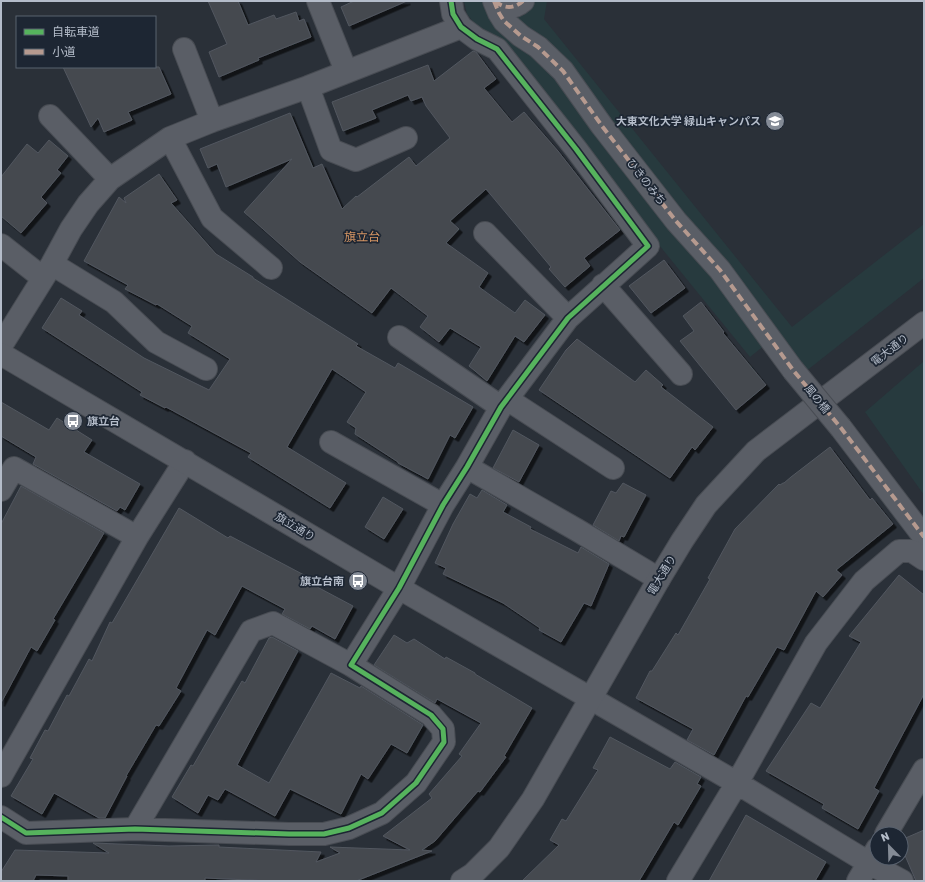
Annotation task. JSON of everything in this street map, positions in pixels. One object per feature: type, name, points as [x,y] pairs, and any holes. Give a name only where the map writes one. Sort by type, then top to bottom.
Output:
[{"type":"street","points":[[318,1],[346,71]]},
{"type":"street","points":[[351,665],[399,588],[443,505],[504,403],[568,318],[648,246],[576,149],[497,49],[477,39],[461,27],[453,14],[451,1]]},
{"type":"street","points":[[494,1],[507,8],[513,7],[523,1]]},
{"type":"street","name":"ひきのみち","points":[[494,1],[504,21],[521,36],[538,47],[563,71],[602,126],[676,221],[720,270],[793,370]]},
{"type":"street","points":[[1,346],[71,229],[88,204],[110,179],[170,138],[212,121],[308,87],[461,27]]},
{"type":"street","points":[[184,49],[212,121]]},
{"type":"street","points":[[308,87],[331,150],[356,160],[406,138]]},
{"type":"street","points":[[50,116],[110,179]]},
{"type":"street","points":[[170,138],[212,218],[271,268]]},
{"type":"street","points":[[485,233],[568,318]]},
{"type":"street","points":[[1,245],[47,271],[114,302],[156,342],[206,369]]},
{"type":"street","points":[[603,285],[681,374]]},
{"type":"street","name":"電大通り","points":[[462,881],[472,874],[499,848],[534,799],[590,698],[659,579],[706,505],[756,451],[879,359],[924,323]]},
{"type":"street","points":[[399,337],[504,403],[613,468]]},
{"type":"street","name":"旗立通り","points":[[1,354],[399,588],[737,783],[868,864],[902,881]]},
{"type":"street","name":"風の橋","points":[[793,370],[924,537]]},
{"type":"street","points":[[331,442],[443,505]]},
{"type":"street","points":[[1,776],[137,537],[185,461]]},
{"type":"street","points":[[467,467],[659,579]]},
{"type":"street","points":[[1,490],[14,468],[137,537]]},
{"type":"street","points":[[678,881],[737,783],[816,644],[864,581],[899,551],[912,551],[924,559]]},
{"type":"street","points":[[1,817],[26,833],[135,829],[324,834],[349,828],[382,813],[416,783],[444,742],[443,729],[430,715],[351,665],[273,623],[252,631],[135,829]]},
{"type":"street","points":[[891,826],[924,770]]},
{"type":"green space","points":[[464,1],[547,1],[544,19],[792,327],[924,224],[924,278],[791,383],[765,345],[750,357],[646,229],[479,29],[467,14]]},
{"type":"green space","points":[[924,361],[924,495],[865,412]]},
{"type":"building","points":[[208,1],[238,1],[248,25],[274,15],[276,19],[296,12],[299,21],[304,19],[311,37],[258,58],[259,60],[219,77],[209,52],[227,44]]},
{"type":"building","points":[[354,1],[407,1],[349,26],[341,7]]},
{"type":"building","points":[[473,51],[476,52],[496,79],[484,88],[512,122],[524,112],[558,151],[620,230],[584,258],[590,266],[565,287],[549,269],[551,267],[486,189],[450,221],[459,229],[446,243],[488,273],[479,287],[515,313],[525,300],[545,315],[524,342],[515,336],[487,381],[469,366],[481,347],[450,328],[439,342],[420,327],[428,316],[391,288],[372,313],[300,262],[244,212],[292,159],[226,187],[217,164],[208,168],[200,149],[290,113],[313,168],[322,164],[342,209],[356,196],[357,197],[409,157],[416,166],[450,138],[426,106],[422,97],[411,101],[408,95],[372,110],[376,118],[343,131],[332,102],[428,65],[434,81]]},
{"type":"building","points":[[159,67],[171,94],[128,112],[132,120],[104,132],[98,118],[91,127],[63,68]]},
{"type":"building","points":[[49,140],[68,156],[57,170],[61,173],[41,197],[47,203],[21,233],[1,216],[1,177],[27,144],[38,153]]},
{"type":"building","points":[[159,174],[177,200],[171,203],[216,254],[358,344],[356,346],[395,368],[398,363],[473,407],[455,438],[450,435],[428,479],[398,463],[355,434],[356,428],[347,422],[366,392],[332,369],[287,447],[346,483],[330,508],[248,457],[251,453],[166,407],[165,408],[140,395],[142,392],[42,328],[61,298],[82,311],[79,315],[144,358],[209,390],[230,359],[188,333],[192,326],[157,304],[156,305],[125,289],[128,285],[84,261],[119,197],[126,203],[124,198]]},
{"type":"building","points":[[664,260],[685,288],[651,313],[629,286]]},
{"type":"building","points":[[701,302],[724,332],[723,333],[766,385],[736,410],[680,341],[694,331],[683,316]]},
{"type":"building","points":[[577,339],[635,382],[646,370],[663,385],[661,387],[713,427],[695,450],[692,447],[670,478],[539,390],[566,350]]},
{"type":"building","points":[[1,402],[49,430],[57,418],[92,440],[84,452],[140,484],[125,510],[120,507],[117,511],[33,464],[36,457],[1,436]]},
{"type":"building","points":[[513,430],[539,445],[519,482],[493,468]]},
{"type":"building","points":[[830,447],[870,500],[872,498],[893,524],[836,570],[842,575],[823,597],[816,591],[784,650],[777,647],[748,697],[746,696],[714,755],[687,740],[693,729],[636,698],[650,671],[652,671],[676,633],[678,635],[710,579],[708,578],[735,529],[779,484],[784,483]]},
{"type":"building","points":[[623,483],[646,495],[624,537],[621,536],[619,541],[593,525],[611,491],[616,493]]},
{"type":"building","points":[[21,486],[104,533],[53,619],[55,620],[37,651],[31,647],[1,703],[1,524]]},
{"type":"building","points":[[482,490],[507,505],[503,512],[531,527],[530,529],[578,553],[581,547],[609,564],[591,606],[584,603],[561,642],[539,630],[540,628],[503,603],[443,574],[446,568],[435,563],[453,524],[470,494],[477,498]]},
{"type":"building","points":[[383,497],[403,509],[384,539],[365,527]]},
{"type":"building","points":[[179,508],[228,538],[230,536],[306,576],[304,580],[353,606],[335,639],[312,626],[310,629],[282,614],[285,609],[242,586],[215,635],[207,630],[176,688],[181,691],[159,726],[156,725],[126,776],[105,818],[99,818],[54,793],[42,814],[11,796],[33,759],[30,758],[45,730],[48,731],[67,695],[69,696],[89,659],[92,661],[110,622],[112,623]]},
{"type":"building","points":[[899,575],[924,595],[924,694],[874,788],[879,791],[858,829],[822,808],[824,804],[766,771],[811,703],[820,708],[861,642],[849,636]]},
{"type":"building","points":[[394,635],[407,643],[414,639],[445,659],[446,657],[475,673],[532,708],[504,756],[506,757],[480,792],[478,791],[435,841],[422,850],[432,851],[356,881],[271,881],[205,878],[205,881],[68,881],[68,876],[36,875],[33,881],[1,881],[1,872],[15,850],[109,853],[93,843],[169,846],[219,845],[219,847],[321,852],[316,862],[340,853],[330,847],[410,850],[383,836],[432,798],[429,794],[462,756],[459,754],[481,723],[437,699],[435,703],[374,665]]},
{"type":"building","points":[[272,637],[298,651],[237,765],[269,783],[331,673],[360,688],[361,686],[423,725],[407,753],[391,744],[368,779],[361,774],[341,814],[290,789],[275,816],[225,789],[218,800],[208,795],[198,813],[172,797],[191,765],[193,766],[242,681],[245,683],[269,638]]},
{"type":"building","points":[[610,737],[670,769],[675,762],[701,777],[697,784],[701,786],[678,825],[674,822],[639,881],[522,881],[559,845],[550,840],[562,819],[566,821],[598,770],[593,768]]},
{"type":"building","points":[[746,815],[826,862],[815,881],[709,881]]},
{"type":"building","points":[[924,830],[924,881],[916,881],[909,865],[909,837]]},
{"type":"marked path","points":[[494,1],[504,21],[521,36],[538,47],[563,71],[602,126],[676,221],[720,270],[793,370],[841,428],[924,537]]},
{"type":"marked path","points":[[495,1],[505,7],[513,7],[523,1]]},
{"type":"cycle path","points":[[1,817],[26,833],[135,829],[324,834],[349,828],[382,813],[416,783],[444,742],[443,729],[431,715],[351,665],[399,588],[443,505],[467,467],[501,407],[568,318],[648,246],[576,149],[497,49],[477,39],[461,27],[453,14],[451,1]]},
{"type":"place","name":"大東文化大学 緑山キャンパス","points":[[775,121]]},
{"type":"place","name":"旗立台","points":[[73,421]]},
{"type":"place","name":"旗立台南","points":[[358,581]]},
{"type":"district","name":"旗立台","points":[[362,237]]}]
